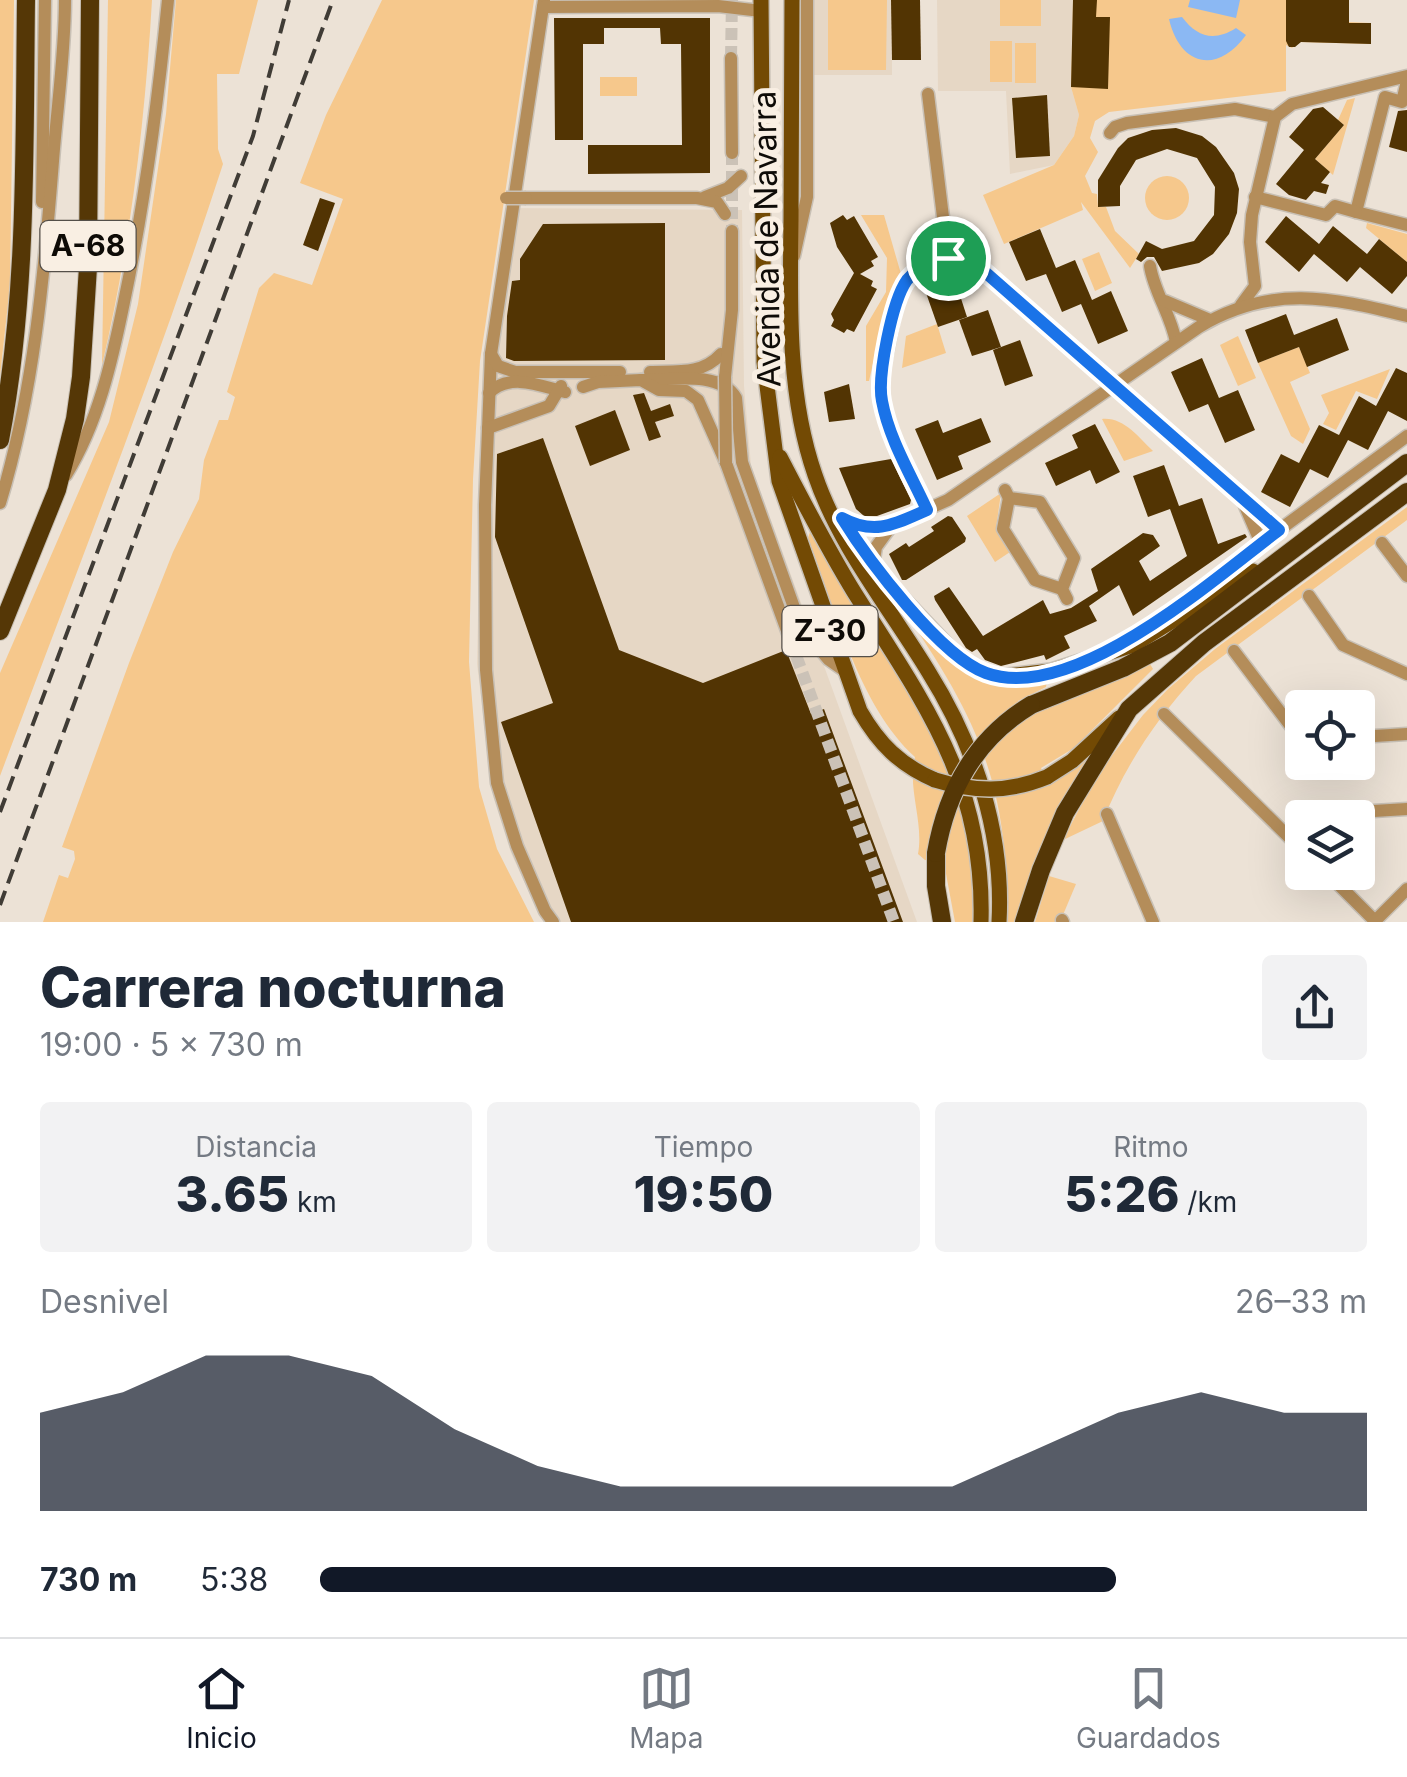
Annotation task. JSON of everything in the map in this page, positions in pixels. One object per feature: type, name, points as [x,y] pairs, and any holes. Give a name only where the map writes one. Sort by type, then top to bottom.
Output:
[{"type":"highway","name":"A-68","points":[[0,440],[12,374],[22,262],[26,0]]},
{"type":"highway","name":"A-68","points":[[0,631],[57,490],[75,419],[85,334],[90,0]]},
{"type":"highway","points":[[942,922],[936,854],[946,806],[971,760],[1000,726],[1031,705],[1148,656],[1407,463]]},
{"type":"highway","name":"Z-30","points":[[1024,922],[1065,812],[1129,709],[1204,643],[1407,492]]},
{"type":"main road","name":"Avenida de Navarra","points":[[792,0],[790,268],[796,381],[814,474]]},
{"type":"main road","name":"Avenida de Navarra","points":[[761,6],[764,362],[776,449]]},
{"type":"main road","name":"Z-30","points":[[776,449],[788,512],[860,711],[898,760],[935,780],[978,790],[1020,787],[1046,778],[1087,748],[1129,709]]},
{"type":"main road","points":[[776,449],[806,510],[926,706],[951,755],[969,807],[976,844],[981,922]]},
{"type":"main road","points":[[814,474],[873,566],[954,652],[987,674],[1000,677],[1032,676],[1144,640],[1208,596],[1300,544]]},
{"type":"main road","points":[[814,474],[840,531],[966,741],[993,830],[998,922]]},
{"type":"street","points":[[42,290],[45,0]]},
{"type":"street","points":[[0,502],[24,407],[42,290],[65,48],[65,0]]},
{"type":"street","points":[[57,490],[88,432],[114,347],[154,137],[168,0]]},
{"type":"street","points":[[790,268],[800,239],[806,197],[807,0]]},
{"type":"street","points":[[553,922],[544,911],[517,846],[496,783],[486,670],[491,354],[544,3],[761,6]]},
{"type":"street","points":[[731,58],[732,153]]},
{"type":"street","points":[[1239,306],[1251,295],[1256,280],[1250,242],[1255,198],[1275,117],[1292,104],[1407,79],[1402,102],[1384,97],[1356,212]]},
{"type":"street","points":[[928,94],[948,258]]},
{"type":"street","points":[[1110,133],[1127,123],[1235,110],[1275,117]]},
{"type":"street","points":[[697,198],[721,192],[741,176]]},
{"type":"street","points":[[506,198],[697,198],[717,202],[724,214]]},
{"type":"street","points":[[1255,198],[1326,215],[1335,206],[1407,224]]},
{"type":"street","points":[[726,463],[725,377],[732,310],[732,231]]},
{"type":"street","points":[[927,510],[889,424],[880,391],[899,296],[907,280],[923,266],[961,258],[977,265],[1279,530]]},
{"type":"street","points":[[1150,266],[1176,342]]},
{"type":"street","points":[[1256,280],[1279,298]]},
{"type":"street","points":[[842,518],[862,528],[892,525],[927,510],[973,485],[1176,342],[1239,306],[1279,298],[1339,300],[1407,316]]},
{"type":"street","points":[[1164,301],[1210,320]]},
{"type":"street","points":[[491,354],[495,364],[509,371],[569,384],[694,370],[711,364],[722,354],[725,377]]},
{"type":"street","points":[[489,393],[502,384],[641,380],[714,381],[731,390],[736,398],[742,462],[801,628],[828,659],[845,671]]},
{"type":"street","points":[[641,380],[659,390],[686,391],[695,396],[726,463],[790,639]]},
{"type":"street","points":[[488,428],[549,406],[569,384]]},
{"type":"street","points":[[1102,656],[1173,610],[1407,436]]},
{"type":"street","points":[[1007,494],[1040,502],[1074,558],[1065,594],[1035,580],[1015,555],[1004,529],[1007,494]]},
{"type":"street","points":[[1241,499],[1261,543]]},
{"type":"street","points":[[873,566],[876,547],[892,525]]},
{"type":"street","points":[[1382,542],[1407,576]]},
{"type":"street","points":[[1309,596],[1343,644],[1407,674]]},
{"type":"street","points":[[1234,651],[1285,718]]},
{"type":"street","points":[[1164,714],[1285,833]]},
{"type":"street","points":[[1375,736],[1407,734]]},
{"type":"street","points":[[1375,812],[1407,810]]},
{"type":"street","points":[[1107,814],[1153,922]]},
{"type":"street","points":[[1344,890],[1375,922],[1407,889]]},
{"type":"shaded area","points":[[0,0],[14,0],[10,285],[0,376]]},
{"type":"shaded area","points":[[108,0],[152,0],[135,184],[102,365]]},
{"type":"shaded area","points":[[176,0],[258,0],[239,74],[217,74],[218,149],[223,164],[143,395],[0,776],[0,673],[109,422],[138,304],[166,114]]},
{"type":"shaded area","points":[[382,0],[534,0],[480,361],[469,662],[479,787],[497,849],[534,922],[43,922],[59,875],[68,878],[75,859],[74,851],[62,847],[129,663],[173,552],[199,499],[204,460],[219,420],[228,420],[235,397],[227,392],[259,288],[274,273],[312,285],[343,199],[300,183],[326,115]]},
{"type":"shaded area","points":[[814,0],[920,0],[921,60],[892,60],[892,75],[814,75]]},
{"type":"shaded area","points":[[828,0],[887,0],[886,70],[828,70]]},
{"type":"shaded area","points":[[937,0],[1073,0],[1071,87],[1079,115],[1074,136],[1054,165],[1010,174],[1006,91],[938,91]]},
{"type":"shaded area","points":[[1000,0],[1041,0],[1041,26],[1000,26]]},
{"type":"shaded area","points":[[1073,0],[1349,0],[1349,22],[1371,23],[1371,44],[1299,42],[1292,48],[1286,45],[1286,91],[1109,112],[1095,121],[1090,138],[1098,152],[1085,176],[1092,193],[1097,194],[1098,207],[1106,207],[1115,231],[1139,254],[1130,268],[1081,202],[1083,210],[1004,244],[983,195],[1054,165],[1074,136],[1079,115],[1071,87]]},
{"type":"shaded area","points":[[990,41],[1012,41],[1012,82],[990,82]]},
{"type":"shaded area","points":[[1015,43],[1036,43],[1036,83],[1015,83]]},
{"type":"shaded area","points":[[600,77],[637,77],[637,96],[600,96]]},
{"type":"shaded area","points":[[1355,98],[1333,175],[1315,159],[1344,125],[1338,120],[1347,100]]},
{"type":"shaded area","points":[[1167,176],[1183,182],[1189,198],[1183,214],[1167,220],[1151,214],[1145,198],[1151,182]]},
{"type":"shaded area","points":[[505,208],[742,210],[744,386],[751,465],[917,922],[546,922],[534,903],[511,853],[493,796],[477,664],[483,362]]},
{"type":"shaded area","points":[[861,215],[884,215],[901,274],[888,297],[869,381],[866,326],[886,292],[887,258]]},
{"type":"shaded area","points":[[1367,223],[1407,234],[1407,262],[1366,228]]},
{"type":"shaded area","points":[[1099,252],[1112,283],[1095,291],[1082,259]]},
{"type":"shaded area","points":[[937,324],[946,353],[902,368],[906,336]]},
{"type":"shaded area","points":[[1238,336],[1256,378],[1238,386],[1220,345]]},
{"type":"shaded area","points":[[1299,347],[1310,373],[1290,382],[1310,429],[1303,444],[1291,436],[1258,363]]},
{"type":"shaded area","points":[[1390,369],[1377,399],[1356,391],[1336,430],[1323,424],[1329,413],[1321,395]]},
{"type":"shaded area","points":[[1102,419],[1124,425],[1153,451],[1124,461]]},
{"type":"shaded area","points":[[1001,493],[996,528],[1010,552],[995,562],[967,516]]},
{"type":"shaded area","points":[[1407,507],[1407,520],[1196,676],[1143,744],[1103,821],[1063,840],[1097,775],[1168,689],[1215,649]]},
{"type":"shaded area","points":[[810,532],[919,700],[970,827],[976,922],[955,922],[944,863],[925,860],[918,854],[915,757],[895,736],[864,684],[808,538]]},
{"type":"shaded area","points":[[898,602],[967,666],[1048,676],[1046,687],[1018,701],[1028,716],[1150,664],[1153,669],[1074,748],[1041,768],[1047,782],[1091,754],[1059,805],[1016,922],[1007,922],[1002,828],[982,752],[948,680]]},
{"type":"shaded area","points":[[1049,876],[1076,884],[1060,922],[1035,922]]},
{"type":"water","points":[[1190,0],[1240,0],[1236,18],[1188,7]]},
{"type":"water","points":[[1182,17],[1206,35],[1220,35],[1236,28],[1246,35],[1223,56],[1201,60],[1182,47],[1174,35],[1169,19]]},
{"type":"building","points":[[891,0],[920,0],[921,60],[892,60]]},
{"type":"building","points":[[1073,0],[1097,0],[1096,17],[1110,17],[1108,89],[1071,87]]},
{"type":"building","points":[[1286,0],[1349,0],[1349,23],[1371,23],[1371,44],[1301,42],[1289,47]]},
{"type":"building","points":[[554,18],[710,18],[710,173],[588,174],[588,145],[682,145],[681,44],[661,44],[660,28],[604,28],[604,44],[583,44],[583,140],[555,140]]},
{"type":"building","points":[[1047,95],[1050,156],[1016,158],[1012,98]]},
{"type":"building","points":[[1323,107],[1344,125],[1315,159],[1330,172],[1321,183],[1329,185],[1326,194],[1314,191],[1306,200],[1289,195],[1276,184],[1304,150],[1289,137],[1313,109]]},
{"type":"building","points":[[1407,110],[1407,152],[1389,147],[1398,111]]},
{"type":"building","points":[[1176,128],[1202,136],[1216,147],[1234,173],[1239,189],[1237,213],[1229,234],[1213,254],[1199,263],[1162,271],[1154,257],[1141,262],[1136,259],[1146,241],[1162,249],[1194,241],[1214,215],[1215,187],[1197,158],[1167,149],[1136,160],[1120,186],[1120,206],[1098,207],[1098,180],[1128,138]]},
{"type":"building","points":[[320,198],[335,203],[318,251],[303,245]]},
{"type":"building","points":[[843,215],[847,220],[854,216],[878,257],[871,261],[874,266],[860,274],[873,281],[871,286],[877,289],[854,332],[847,329],[844,333],[831,326],[831,314],[854,273],[837,247],[830,223]]},
{"type":"building","points":[[1286,216],[1319,244],[1333,226],[1367,254],[1379,239],[1407,262],[1407,276],[1392,294],[1360,267],[1347,282],[1314,254],[1299,272],[1265,242]]},
{"type":"building","points":[[665,223],[665,360],[506,358],[512,281],[520,280],[520,259],[543,224]]},
{"type":"building","points":[[1040,229],[1056,268],[1075,260],[1092,300],[1111,291],[1128,331],[1098,344],[1081,304],[1062,312],[1046,274],[1026,281],[1009,242]]},
{"type":"building","points":[[955,280],[967,317],[938,327],[925,290]]},
{"type":"building","points":[[988,310],[1001,347],[972,356],[959,320]]},
{"type":"building","points":[[1286,314],[1294,335],[1337,318],[1349,350],[1307,367],[1299,347],[1258,363],[1245,330]]},
{"type":"building","points":[[1020,340],[1033,376],[1005,386],[993,350]]},
{"type":"building","points":[[1202,358],[1219,398],[1238,390],[1255,430],[1225,443],[1208,404],[1189,412],[1171,372]]},
{"type":"building","points":[[1396,368],[1407,373],[1407,421],[1388,411],[1368,450],[1348,440],[1328,478],[1310,469],[1290,507],[1261,492],[1281,454],[1299,463],[1319,425],[1339,435],[1359,396],[1376,406]]},
{"type":"building","points":[[849,384],[855,419],[829,422],[824,392]]},
{"type":"building","points":[[644,393],[651,411],[670,404],[674,416],[655,422],[661,437],[649,441],[633,395]]},
{"type":"building","points":[[615,410],[630,450],[590,466],[575,426]]},
{"type":"building","points":[[981,418],[991,442],[958,456],[963,469],[937,480],[915,429],[938,420],[943,433]]},
{"type":"building","points":[[1095,424],[1120,472],[1096,484],[1090,470],[1056,486],[1045,463],[1078,448],[1072,435]]},
{"type":"building","points":[[543,438],[619,650],[703,683],[786,650],[811,714],[824,709],[903,922],[571,922],[501,722],[553,703],[495,537],[497,454]]},
{"type":"building","points":[[891,459],[910,504],[877,516],[864,516],[856,509],[839,468]]},
{"type":"building","points":[[1164,465],[1179,506],[1202,498],[1218,544],[1245,534],[1247,537],[1133,616],[1119,585],[1089,606],[1097,621],[1064,636],[1070,648],[1046,660],[1044,655],[1001,666],[985,660],[977,649],[972,652],[966,648],[935,600],[934,596],[949,587],[983,636],[1043,600],[1050,614],[1071,608],[1098,591],[1091,569],[1143,533],[1153,535],[1160,546],[1139,561],[1150,581],[1187,556],[1170,509],[1148,517],[1133,476]]},
{"type":"building","points":[[948,516],[966,538],[965,542],[902,580],[889,554],[934,531],[931,527]]},
{"type":"tunnel","points":[[731,58],[732,0]]},
{"type":"tunnel","points":[[732,153],[732,231]]},
{"type":"tunnel","points":[[790,639],[894,922]]},
{"type":"railway","points":[[0,812],[253,136],[289,0]]},
{"type":"railway","points":[[0,905],[333,0]]},
{"type":"route","points":[[948,258],[961,258],[977,265],[1279,530],[1173,610],[1102,656],[1016,677],[987,674],[968,664],[882,577],[842,518],[862,528],[872,528],[892,525],[927,510],[889,424],[880,391],[902,288],[923,266],[948,258]]}]
